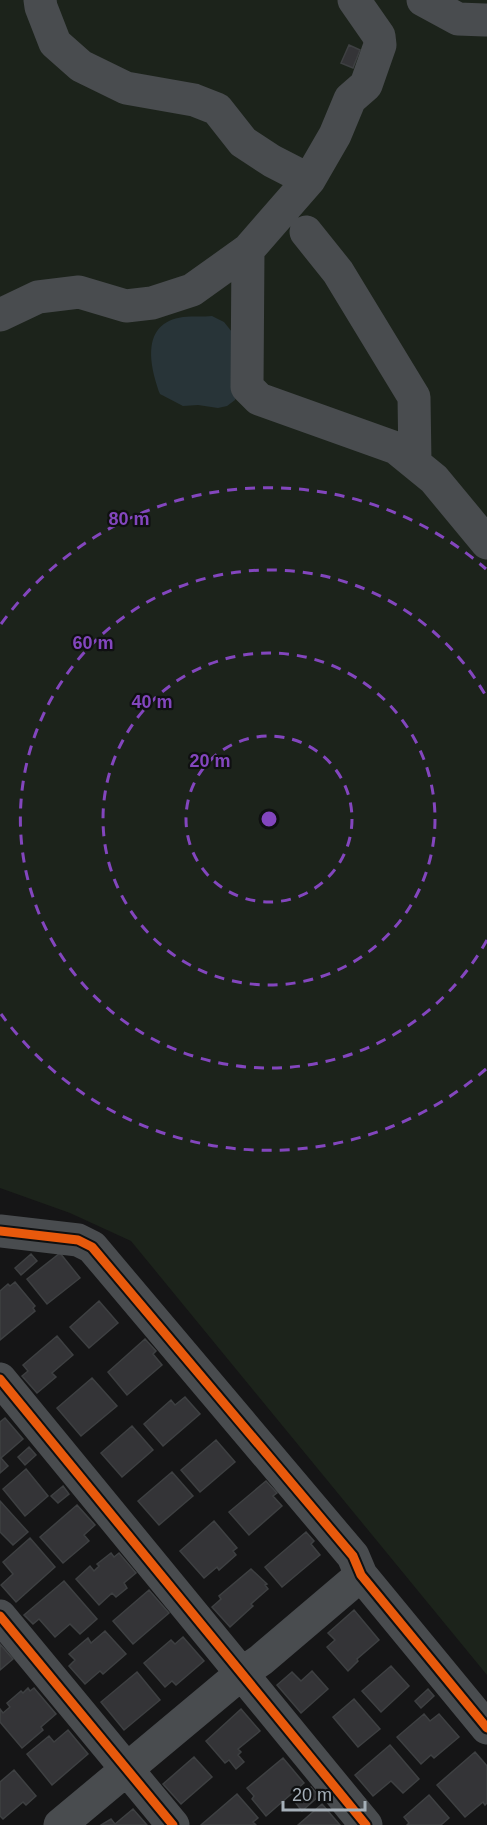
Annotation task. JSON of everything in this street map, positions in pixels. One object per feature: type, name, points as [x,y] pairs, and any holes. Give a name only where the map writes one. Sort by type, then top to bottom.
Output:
[{"type":"street","points":[[40,0],[55,43],[81,66],[126,88],[194,100],[217,109],[243,142],[309,180]]},
{"type":"street","points":[[0,315],[38,297],[79,292],[126,306],[152,303],[192,290],[248,250],[309,180],[335,135],[350,99],[366,85],[380,45],[379,36],[354,0]]},
{"type":"street","points":[[423,0],[458,20],[484,20]]},
{"type":"street","points":[[306,232],[338,272],[414,397],[415,463]]},
{"type":"street","points":[[248,250],[247,387],[259,399],[396,448],[434,479],[487,543]]},
{"type":"street","points":[[0,1232],[78,1240],[92,1247],[353,1556],[361,1575],[487,1728]]},
{"type":"street","points":[[0,1379],[366,1825]]},
{"type":"street","points":[[60,1825],[361,1575]]},
{"type":"street","points":[[0,1616],[173,1825]]},
{"type":"shaded area","points":[[0,0],[487,0],[487,1675],[131,1241],[70,1213],[0,1188]]},
{"type":"shaded area","points":[[212,316],[224,322],[232,332],[238,388],[235,400],[227,406],[218,408],[198,405],[183,406],[160,394],[151,358],[154,336],[160,327],[170,321],[183,317]]},
{"type":"building","points":[[349,45],[360,50],[353,68],[341,63]]},
{"type":"building","points":[[60,1253],[80,1278],[47,1304],[27,1279]]},
{"type":"building","points":[[31,1254],[37,1261],[21,1275],[15,1268]]},
{"type":"building","points":[[15,1282],[35,1306],[33,1308],[35,1311],[0,1340],[0,1291],[8,1284],[10,1286]]},
{"type":"building","points":[[99,1301],[118,1323],[89,1348],[70,1327]]},
{"type":"building","points":[[57,1336],[73,1355],[52,1373],[56,1377],[37,1393],[22,1376],[28,1371],[23,1365]]},
{"type":"building","points":[[145,1339],[156,1351],[153,1354],[162,1365],[127,1395],[108,1372]]},
{"type":"building","points":[[92,1378],[117,1406],[81,1436],[57,1408]]},
{"type":"building","points":[[185,1397],[200,1414],[163,1446],[144,1424],[171,1400],[175,1405]]},
{"type":"building","points":[[5,1418],[23,1439],[1,1458],[8,1466],[0,1473],[0,1422]]},
{"type":"building","points":[[132,1426],[153,1450],[122,1477],[101,1453]]},
{"type":"building","points":[[216,1440],[235,1462],[200,1492],[181,1470]]},
{"type":"building","points":[[29,1447],[36,1455],[25,1465],[18,1457]]},
{"type":"building","points":[[26,1469],[48,1496],[25,1516],[3,1489]]},
{"type":"building","points":[[172,1472],[193,1496],[159,1525],[138,1501]]},
{"type":"building","points":[[266,1481],[277,1493],[273,1496],[282,1506],[249,1535],[229,1512]]},
{"type":"building","points":[[63,1486],[69,1494],[58,1503],[51,1496]]},
{"type":"building","points":[[0,1501],[28,1532],[13,1545],[0,1532]]},
{"type":"building","points":[[77,1505],[95,1525],[84,1535],[89,1541],[63,1563],[40,1537]]},
{"type":"building","points":[[214,1521],[237,1548],[233,1551],[236,1555],[219,1570],[217,1567],[204,1578],[180,1551]]},
{"type":"building","points":[[306,1532],[314,1541],[311,1544],[320,1555],[282,1587],[265,1567]]},
{"type":"building","points":[[30,1538],[55,1567],[16,1602],[1,1585],[13,1574],[3,1562]]},
{"type":"building","points":[[111,1553],[114,1557],[119,1553],[136,1573],[124,1583],[127,1588],[116,1597],[112,1593],[99,1605],[76,1579],[90,1566],[94,1571],[99,1566],[97,1564]]},
{"type":"building","points":[[251,1569],[267,1584],[265,1585],[268,1589],[230,1627],[212,1607],[221,1599],[219,1596]]},
{"type":"building","points":[[64,1581],[97,1619],[80,1634],[70,1624],[55,1637],[39,1619],[33,1624],[24,1615]]},
{"type":"building","points":[[149,1590],[169,1613],[133,1644],[113,1621]]},
{"type":"building","points":[[354,1610],[379,1640],[357,1659],[358,1661],[348,1671],[327,1647],[335,1640],[328,1633]]},
{"type":"building","points":[[105,1631],[126,1654],[103,1674],[100,1671],[85,1684],[69,1666],[75,1660],[69,1654],[88,1638],[91,1643]]},
{"type":"building","points":[[183,1637],[204,1661],[176,1685],[172,1681],[165,1687],[144,1663],[171,1640],[175,1644]]},
{"type":"building","points":[[0,1644],[13,1659],[0,1670]]},
{"type":"building","points":[[391,1666],[409,1686],[381,1712],[362,1691]]},
{"type":"building","points":[[312,1671],[328,1689],[301,1713],[277,1685],[292,1672],[301,1681]]},
{"type":"building","points":[[137,1672],[160,1700],[124,1730],[101,1702]]},
{"type":"building","points":[[28,1688],[30,1691],[34,1688],[56,1714],[41,1727],[43,1730],[22,1748],[0,1722],[0,1709],[3,1713],[10,1707],[7,1703]]},
{"type":"building","points":[[428,1689],[434,1696],[421,1708],[415,1701]]},
{"type":"building","points":[[354,1699],[380,1729],[358,1747],[333,1717]]},
{"type":"building","points":[[241,1709],[260,1731],[238,1749],[241,1752],[238,1755],[244,1762],[236,1769],[229,1760],[225,1763],[206,1741]]},
{"type":"building","points":[[424,1714],[430,1721],[439,1714],[459,1737],[434,1758],[431,1755],[421,1764],[397,1737]]},
{"type":"building","points":[[68,1730],[88,1754],[52,1785],[27,1754],[49,1736],[54,1742]]},
{"type":"building","points":[[390,1745],[419,1779],[403,1793],[391,1781],[373,1796],[355,1775]]},
{"type":"building","points":[[475,1752],[487,1766],[487,1803],[485,1805],[483,1802],[465,1817],[437,1785]]},
{"type":"building","points":[[194,1757],[212,1777],[181,1804],[163,1784]]},
{"type":"building","points":[[283,1758],[304,1783],[266,1816],[252,1799],[254,1796],[247,1788]]},
{"type":"building","points":[[14,1770],[36,1796],[26,1805],[23,1802],[3,1819],[0,1816],[0,1782]]},
{"type":"building","points":[[311,1787],[319,1796],[302,1811],[295,1802]]},
{"type":"building","points":[[237,1794],[258,1818],[253,1822],[256,1825],[201,1825]]},
{"type":"building","points":[[429,1795],[449,1818],[441,1825],[407,1825],[409,1823],[404,1817]]},
{"type":"building","points":[[322,1804],[340,1825],[298,1825]]},
{"type":"building","points":[[133,1809],[147,1825],[101,1825],[111,1819],[115,1824]]},
{"type":"cycle path","points":[[0,1231],[78,1240],[92,1247],[353,1556],[361,1575],[487,1728]]},
{"type":"cycle path","points":[[0,1379],[366,1825]]},
{"type":"cycle path","points":[[0,1616],[173,1825]]}]
